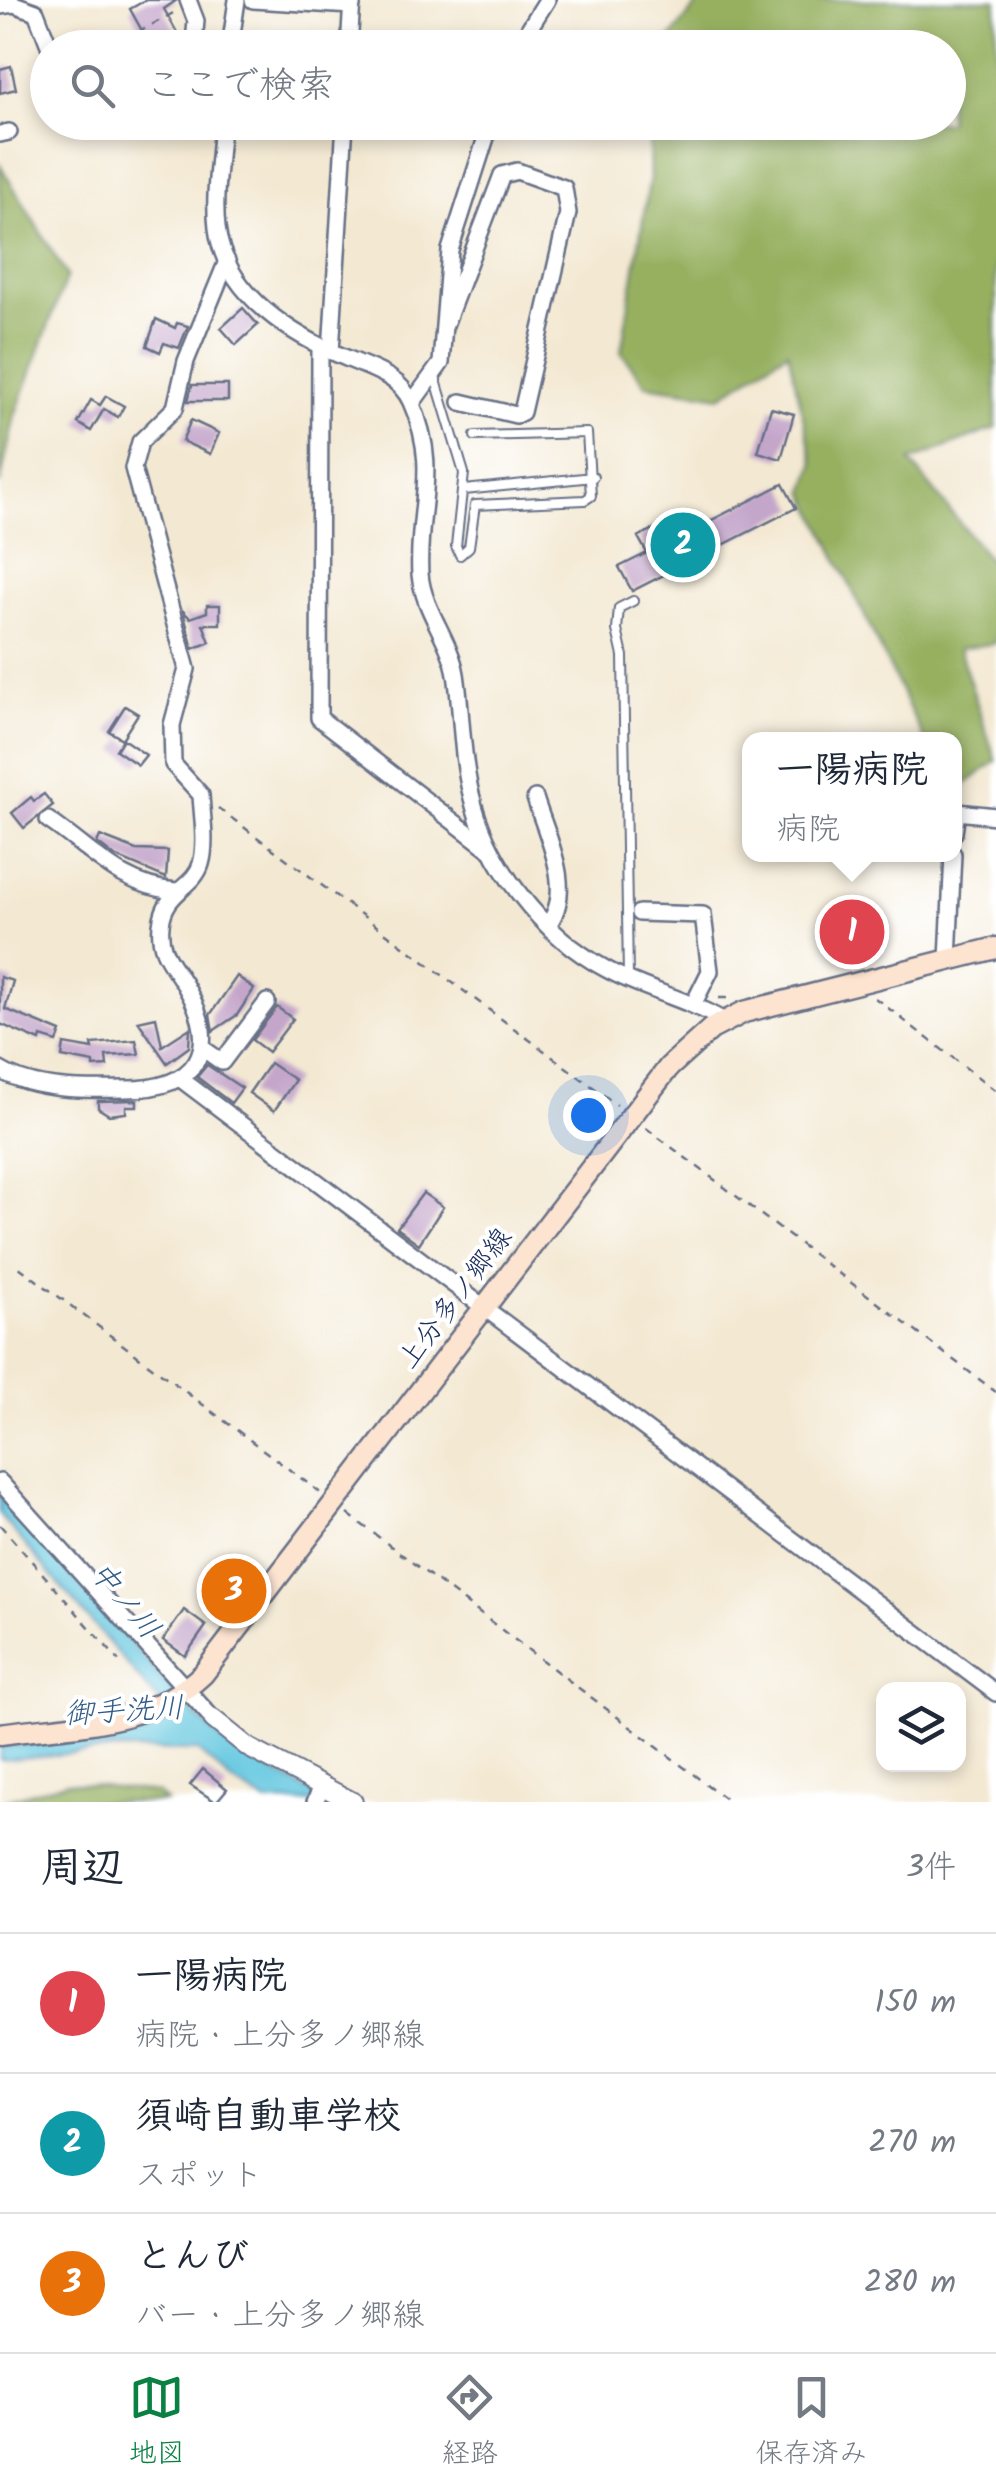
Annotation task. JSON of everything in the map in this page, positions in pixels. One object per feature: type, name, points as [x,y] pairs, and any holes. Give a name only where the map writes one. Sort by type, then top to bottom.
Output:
[{"type":"main road","name":"上分多ノ郷線","points":[[0,1734],[93,1724],[156,1706],[181,1693],[248,1618],[682,1052],[724,1021],[864,979],[996,948]]},
{"type":"street","points":[[232,30],[236,0]]},
{"type":"street","points":[[253,0],[352,3],[350,30]]},
{"type":"street","points":[[528,30],[547,0]]},
{"type":"street","points":[[189,2],[195,30]]},
{"type":"street","points":[[0,6],[14,4],[36,12],[43,30]]},
{"type":"street","points":[[221,140],[216,219],[227,262],[267,311],[325,349],[385,374],[412,404],[429,476],[422,582],[454,665],[470,791],[494,853]]},
{"type":"street","points":[[343,140],[325,349],[319,718],[494,853],[548,925],[592,961],[694,1003],[724,1021]]},
{"type":"street","points":[[446,325],[450,250],[486,140]]},
{"type":"street","points":[[412,404],[435,377],[446,325],[502,176],[517,171],[564,188],[568,213],[522,412],[516,415],[461,402]]},
{"type":"street","points":[[0,1070],[26,1082],[92,1089],[141,1088],[182,1080],[190,1074],[202,1048],[194,1003],[162,949],[162,918],[176,891],[201,864],[201,795],[172,764],[172,726],[187,669],[137,486],[134,457],[146,434],[168,420],[176,408],[186,362],[227,262]]},
{"type":"street","points":[[535,798],[561,886],[560,908],[548,925]]},
{"type":"street","points":[[962,813],[996,816]]},
{"type":"street","points":[[48,820],[121,877],[139,886],[176,891]]},
{"type":"street","points":[[948,959],[953,862]]},
{"type":"street","points":[[639,913],[703,915],[710,971],[694,1003]]},
{"type":"street","points":[[202,1048],[222,1062],[267,1002]]},
{"type":"street","points":[[182,1080],[473,1304],[485,1307],[996,1693]]},
{"type":"street","points":[[0,1482],[181,1693],[249,1748],[318,1794],[354,1802]]},
{"type":"lane","points":[[435,377],[464,473],[456,546],[460,555],[469,547],[475,505],[586,500],[591,496],[593,477],[586,433],[475,436]]},
{"type":"lane","points":[[464,490],[593,477]]},
{"type":"lane","points":[[628,979],[623,656],[617,630],[619,608],[633,601]]},
{"type":"path","points":[[141,30],[189,2]]},
{"type":"path","points":[[201,795],[996,1392]]},
{"type":"path","points":[[864,979],[873,996],[996,1091]]},
{"type":"path","points":[[20,1267],[730,1802]]},
{"type":"path","points":[[0,1525],[119,1661]]},
{"type":"green space","points":[[701,0],[996,0],[996,428],[910,461],[996,568],[996,643],[959,649],[996,761],[962,787],[962,732],[921,732],[805,492],[814,464],[788,351],[721,396],[646,385],[621,352],[650,177],[649,140],[966,140],[966,30],[677,30]]},
{"type":"green space","points":[[0,165],[67,276],[15,415],[0,484]]},
{"type":"green space","points":[[67,1782],[157,1793],[166,1802],[0,1802]]},
{"type":"water","points":[[0,1494],[191,1711],[233,1750],[329,1802],[266,1802],[231,1781],[198,1751],[111,1750],[0,1760],[0,1747],[147,1733],[172,1717],[0,1515]]},
{"type":"building","points":[[146,0],[177,0],[164,9],[176,30],[142,30],[130,9]]},
{"type":"building","points":[[11,66],[16,89],[0,93],[0,69]]},
{"type":"building","points":[[243,308],[258,325],[236,345],[221,328]]},
{"type":"building","points":[[156,319],[175,328],[177,323],[188,326],[179,348],[164,343],[160,352],[147,346]]},
{"type":"building","points":[[192,385],[228,385],[228,401],[188,401]]},
{"type":"building","points":[[106,396],[124,406],[118,417],[104,409],[91,431],[78,423],[91,400],[100,405]]},
{"type":"building","points":[[771,408],[794,414],[781,459],[758,452]]},
{"type":"building","points":[[191,420],[219,433],[210,454],[182,441]]},
{"type":"building","points":[[783,484],[796,508],[632,591],[619,567],[647,553],[638,537],[674,519],[682,535]]},
{"type":"building","points":[[207,605],[220,605],[220,624],[203,624],[210,642],[193,649],[183,611],[190,618],[207,612]]},
{"type":"building","points":[[125,706],[138,714],[122,739],[109,731]]},
{"type":"building","points":[[123,739],[146,755],[138,765],[116,750]]},
{"type":"building","points":[[44,794],[53,805],[24,828],[12,813],[31,797],[34,801]]},
{"type":"building","points":[[100,836],[136,850],[168,851],[166,878],[114,856],[97,843]]},
{"type":"building","points":[[237,976],[254,989],[237,1015],[213,1031],[210,1015]]},
{"type":"building","points":[[0,977],[13,981],[5,1009],[61,1032],[57,1042],[41,1037],[40,1041],[0,1024]]},
{"type":"building","points":[[277,1007],[293,1019],[268,1052],[252,1040]]},
{"type":"building","points":[[156,1017],[162,1046],[190,1028],[189,1047],[167,1063],[138,1021]]},
{"type":"building","points":[[136,1040],[139,1054],[106,1056],[107,1066],[94,1067],[94,1063],[62,1057],[64,1044],[93,1049],[92,1044]]},
{"type":"building","points":[[270,1063],[295,1080],[274,1111],[249,1093]]},
{"type":"building","points":[[207,1065],[242,1088],[231,1103],[197,1077]]},
{"type":"building","points":[[137,1100],[137,1106],[126,1106],[126,1113],[109,1115],[98,1108],[98,1101]]},
{"type":"building","points":[[423,1193],[443,1207],[419,1244],[397,1228]]},
{"type":"building","points":[[184,1610],[206,1626],[185,1656],[163,1640]]},
{"type":"building","points":[[203,1769],[227,1789],[216,1802],[190,1785]]},
{"type":"place","name":"須崎自動車学校","points":[[683,545]]},
{"type":"place","name":"一陽病院","points":[[852,932]]},
{"type":"place","name":"とんび","points":[[234,1591]]},
{"type":"water label","name":"中ノ川","points":[[124,1601]]},
{"type":"water label","name":"御手洗川","points":[[124,1712]]}]
